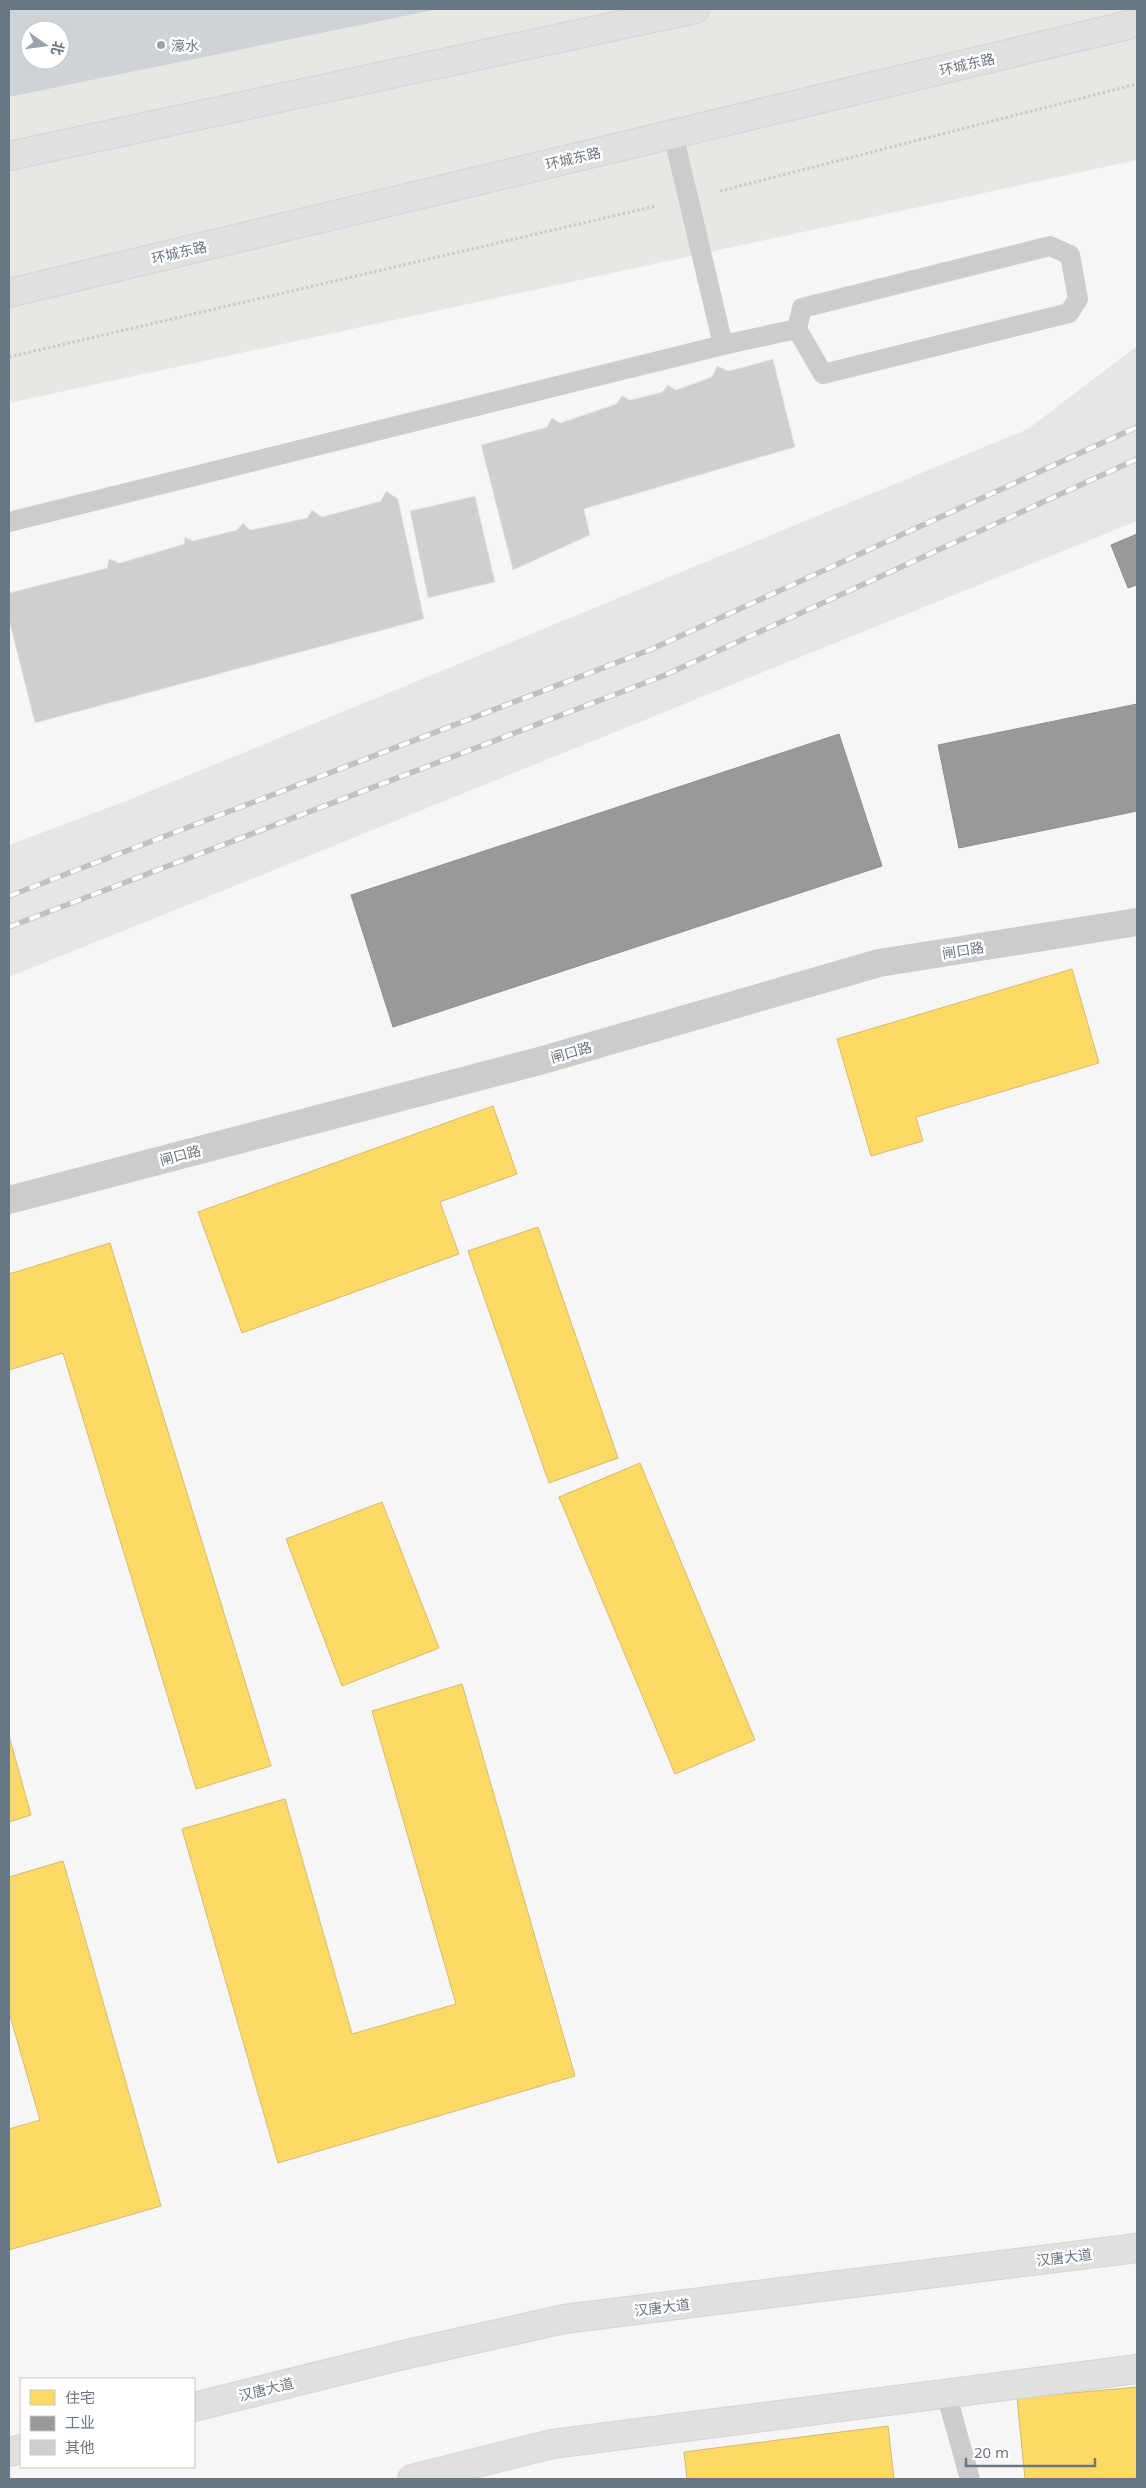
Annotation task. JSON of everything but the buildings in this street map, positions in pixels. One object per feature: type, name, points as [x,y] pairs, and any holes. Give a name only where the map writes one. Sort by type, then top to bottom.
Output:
[{"type":"main road","points":[[9,156],[696,9]]},
{"type":"main road","name":"环城东路","points":[[9,293],[1137,23]]},
{"type":"main road","name":"汉唐大道","points":[[195,2406],[403,2355],[564,2319],[1137,2248]]},
{"type":"main road","points":[[412,2479],[552,2444],[1137,2369]]},
{"type":"street","name":"闸口路","points":[[9,1200],[542,1060],[879,963],[1137,922]]},
{"type":"lane","points":[[673,134],[723,345]]},
{"type":"lane","points":[[1050,246],[1070,255],[1078,299],[1069,313],[823,374],[797,330],[802,308],[1050,246]]},
{"type":"lane","points":[[9,522],[723,345],[797,330]]},
{"type":"lane","points":[[946,2394],[970,2479]]},
{"type":"path","points":[[9,357],[689,198],[1137,84]]},
{"type":"shaded area","name":"濠水","points":[[9,9],[439,9],[9,97]]},
{"type":"shaded area","points":[[439,9],[1137,9],[1137,160],[9,403],[9,97]]},
{"type":"shaded area","points":[[1137,346],[1137,521],[9,977],[9,845],[126,801],[1028,429]]},
{"type":"railway","points":[[9,896],[652,649],[1137,427]]},
{"type":"railway","points":[[9,927],[663,676],[1137,459]]},
{"type":"place","name":"濠水","points":[[161,45]]}]
